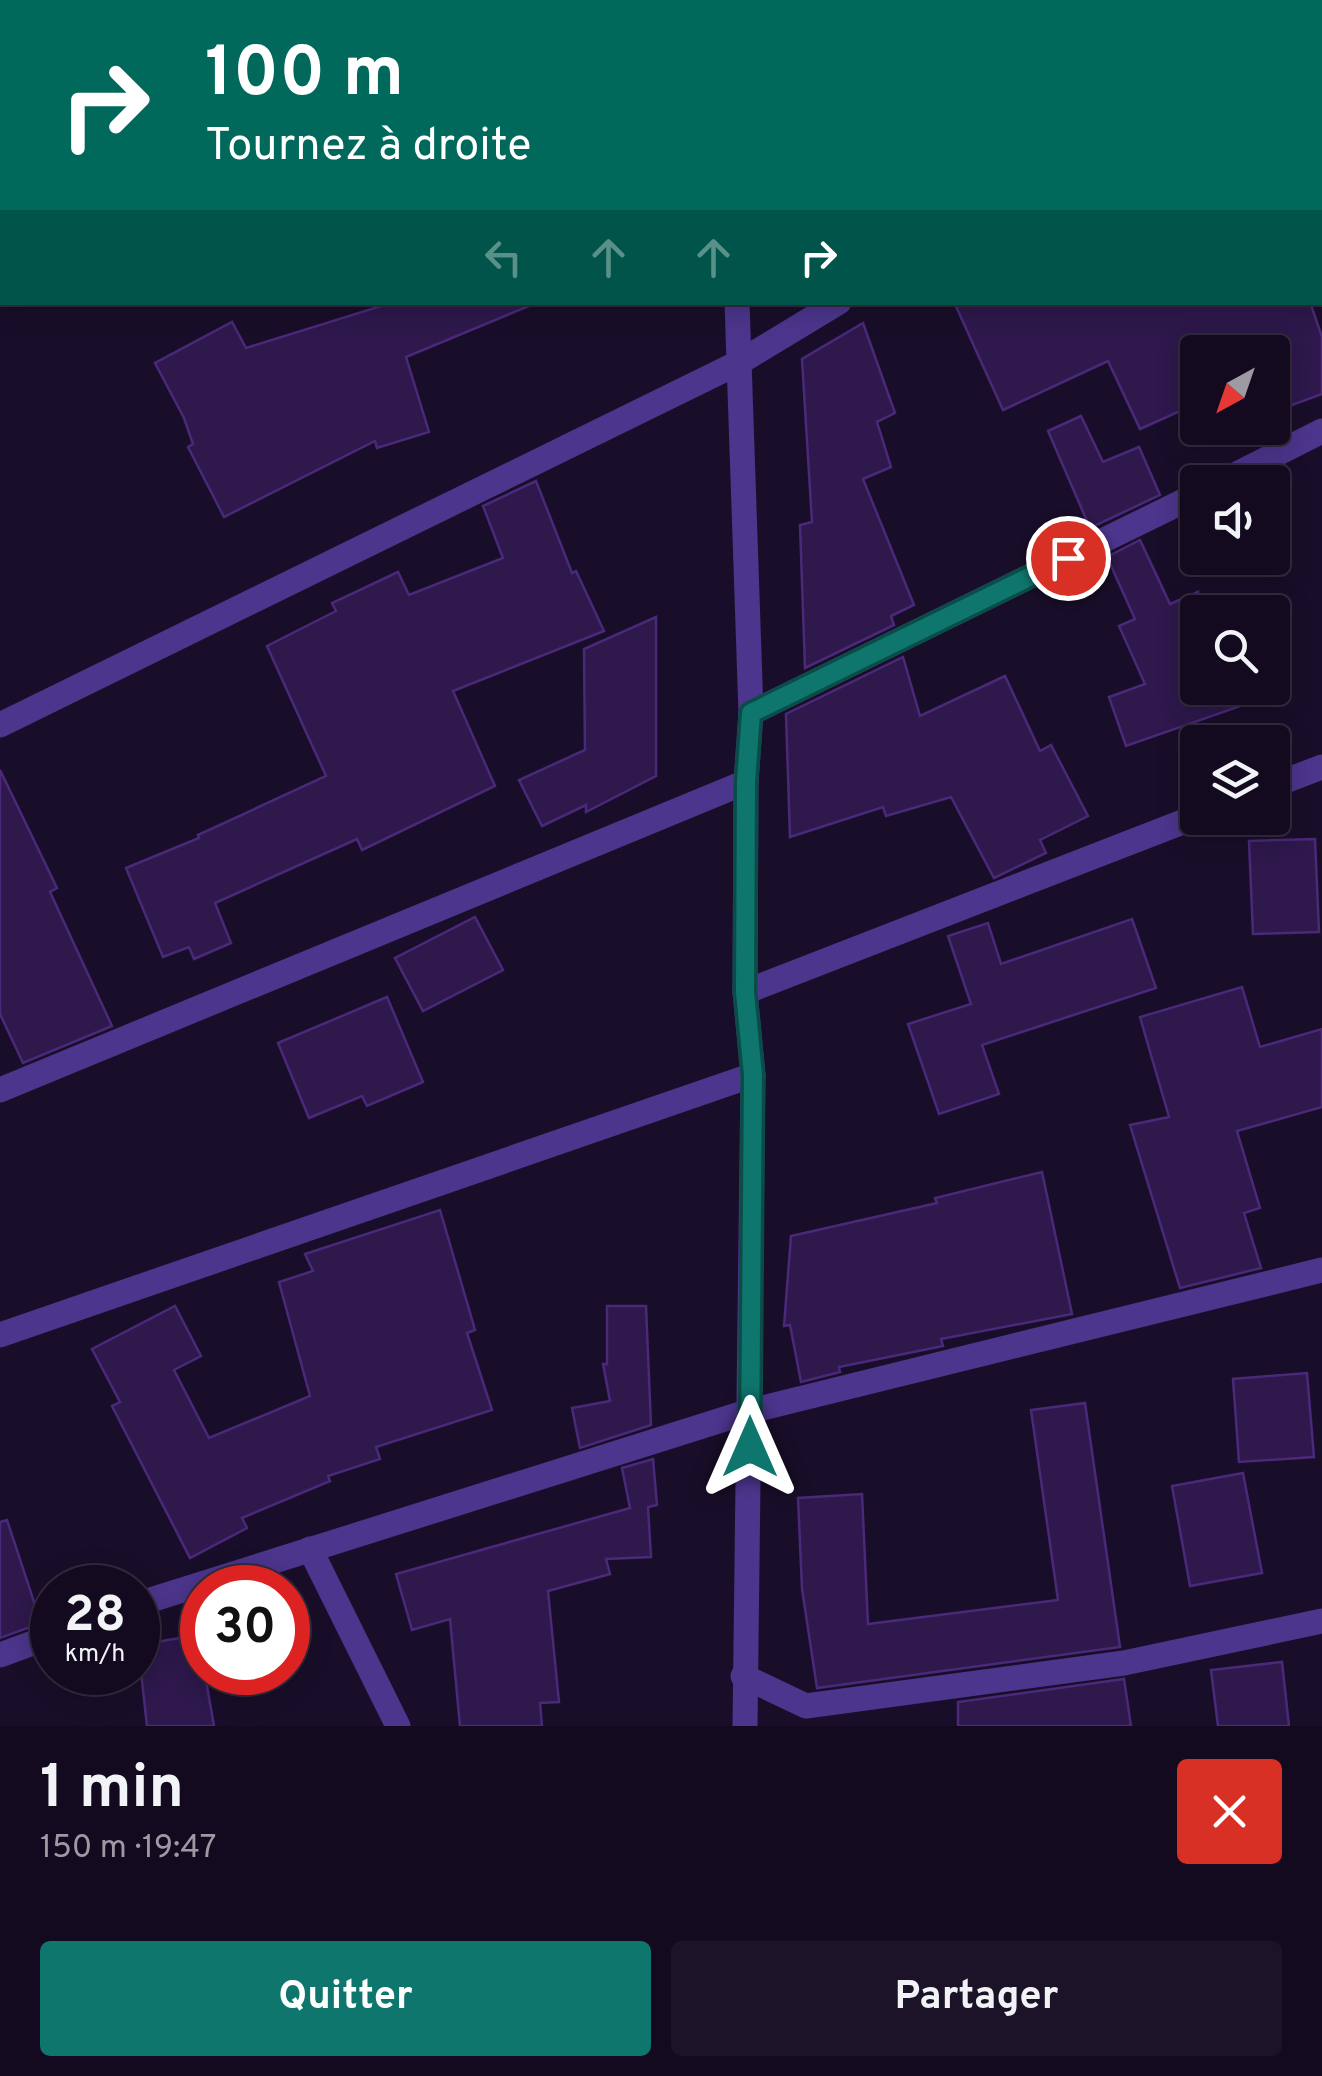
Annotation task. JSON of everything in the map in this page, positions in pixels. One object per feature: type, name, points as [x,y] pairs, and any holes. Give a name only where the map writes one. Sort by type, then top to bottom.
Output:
[{"type":"street","points":[[737,305],[751,713],[746,782],[745,992],[753,1075],[748,1592],[742,1676],[746,1726]]},
{"type":"street","points":[[0,726],[740,362],[834,305]]},
{"type":"street","points":[[1255,465],[1322,431]]},
{"type":"street","points":[[751,713],[1180,503]]},
{"type":"street","points":[[1290,779],[1322,766]]},
{"type":"street","points":[[0,1090],[746,782]]},
{"type":"street","points":[[745,992],[1180,823]]},
{"type":"street","points":[[0,1334],[753,1075]]},
{"type":"street","points":[[160,1597],[750,1411],[1322,1270]]},
{"type":"street","points":[[310,1548],[398,1726]]},
{"type":"street","points":[[742,1676],[806,1706],[1124,1663],[1322,1621]]},
{"type":"street","points":[[0,1654],[30,1644]]},
{"type":"building","points":[[384,305],[531,305],[406,357],[429,432],[377,448],[375,441],[224,517],[188,447],[193,444],[184,418],[155,363],[232,322],[246,348]]},
{"type":"building","points":[[955,305],[1311,305],[1322,337],[1322,394],[1290,406],[1290,335],[1180,335],[1180,411],[1140,429],[1108,361],[1003,410]]},
{"type":"building","points":[[863,323],[895,413],[877,422],[891,467],[863,479],[914,605],[891,616],[894,625],[805,668],[800,525],[812,522],[802,359]]},
{"type":"building","points":[[1081,416],[1103,462],[1139,447],[1160,495],[1090,528],[1048,431]]},
{"type":"building","points":[[536,481],[572,573],[576,571],[604,631],[453,691],[495,786],[362,850],[357,839],[215,903],[231,943],[194,959],[189,947],[163,957],[126,868],[199,838],[198,835],[326,776],[267,646],[336,611],[332,603],[398,572],[409,595],[503,558],[483,506]]},
{"type":"building","points":[[1140,540],[1170,604],[1180,600],[1180,705],[1243,705],[1126,746],[1109,697],[1145,684],[1119,626],[1135,619],[1107,557]]},
{"type":"building","points":[[656,617],[656,776],[586,812],[586,805],[542,826],[519,780],[585,750],[584,649]]},
{"type":"building","points":[[903,657],[920,716],[1005,676],[1040,751],[1051,745],[1088,816],[1040,840],[1046,853],[994,878],[951,797],[886,816],[883,807],[790,837],[786,714]]},
{"type":"building","points":[[0,770],[57,888],[50,892],[112,1026],[23,1063],[0,1014]]},
{"type":"building","points":[[1315,839],[1319,932],[1253,934],[1249,841]]},
{"type":"building","points":[[475,917],[503,970],[423,1011],[395,958]]},
{"type":"building","points":[[1132,919],[1156,988],[982,1045],[999,1094],[939,1114],[908,1024],[971,1004],[948,936],[988,923],[1001,964]]},
{"type":"building","points":[[1242,987],[1260,1047],[1322,1029],[1322,1107],[1237,1131],[1260,1208],[1244,1213],[1261,1268],[1180,1288],[1130,1125],[1169,1117],[1140,1017]]},
{"type":"building","points":[[387,997],[423,1082],[367,1106],[362,1096],[309,1118],[278,1043]]},
{"type":"building","points":[[1042,1172],[1072,1314],[941,1339],[943,1346],[839,1367],[840,1372],[801,1382],[790,1325],[784,1326],[791,1236],[937,1203],[935,1198]]},
{"type":"building","points":[[440,1210],[475,1330],[467,1333],[492,1410],[376,1447],[380,1459],[328,1476],[330,1481],[242,1518],[247,1528],[190,1558],[112,1406],[120,1402],[92,1349],[175,1306],[201,1356],[174,1370],[209,1438],[310,1396],[279,1282],[313,1271],[305,1254]]},
{"type":"building","points":[[607,1306],[646,1306],[651,1425],[580,1448],[572,1408],[610,1401],[603,1364],[607,1364]]},
{"type":"building","points":[[1307,1373],[1314,1457],[1239,1462],[1233,1379]]},
{"type":"building","points":[[1085,1403],[1120,1647],[817,1688],[802,1589],[798,1498],[862,1494],[868,1624],[1058,1600],[1031,1410]]},
{"type":"building","points":[[653,1459],[657,1505],[648,1507],[651,1557],[606,1559],[610,1574],[548,1591],[559,1702],[540,1703],[542,1726],[460,1726],[450,1619],[412,1630],[396,1574],[630,1508],[622,1468]]},
{"type":"building","points":[[1243,1473],[1262,1573],[1190,1586],[1172,1486]]},
{"type":"building","points":[[7,1520],[30,1590],[30,1627],[0,1638],[0,1522]]},
{"type":"building","points":[[180,1638],[180,1695],[209,1695],[214,1726],[147,1726],[144,1695],[160,1695],[160,1641]]},
{"type":"building","points":[[1282,1662],[1289,1726],[1218,1726],[1211,1670]]},
{"type":"building","points":[[1124,1679],[1131,1726],[958,1726],[958,1702]]},
{"type":"route","points":[[750,1447],[753,1075],[745,992],[746,782],[751,713],[1068,558]]}]
